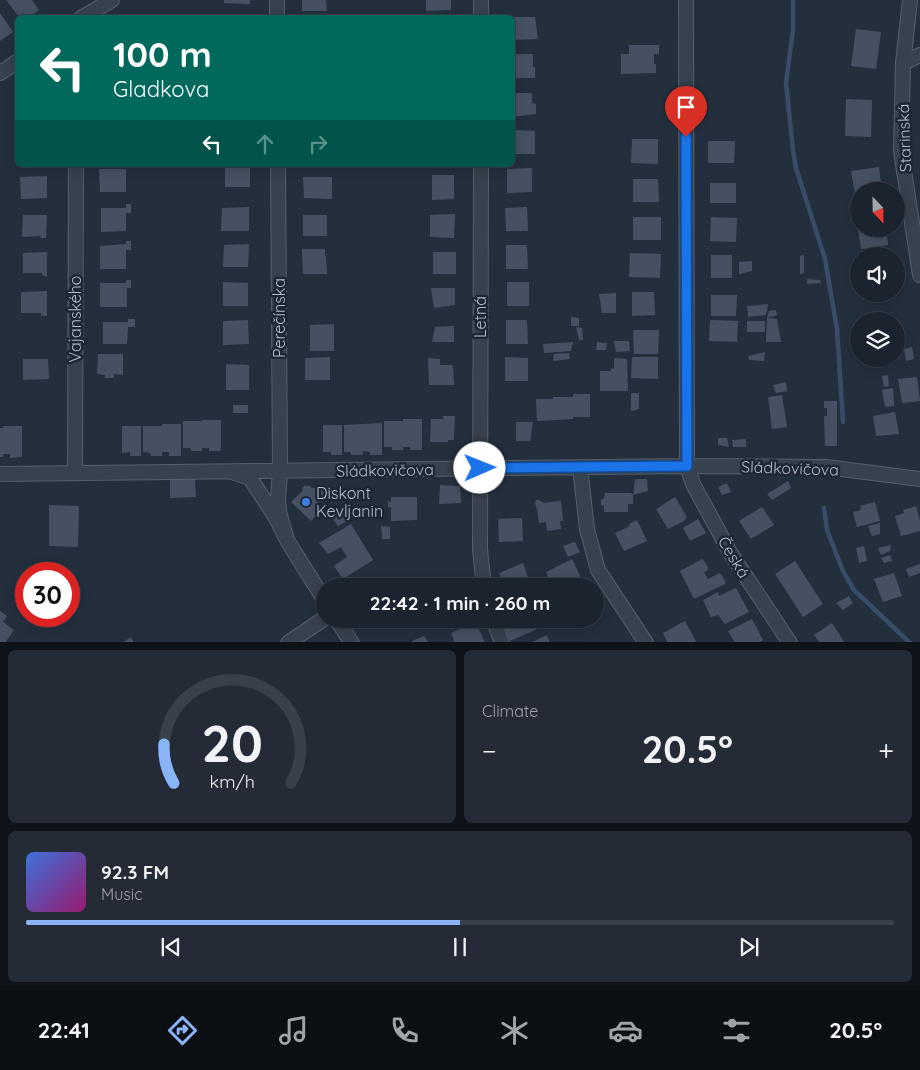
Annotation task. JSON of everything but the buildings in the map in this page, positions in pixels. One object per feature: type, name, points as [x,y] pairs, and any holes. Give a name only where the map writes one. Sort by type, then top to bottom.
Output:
[{"type":"street","points":[[86,15],[112,0]]},
{"type":"street","points":[[277,0],[278,15]]},
{"type":"street","points":[[481,0],[481,15]]},
{"type":"street","points":[[686,0],[687,466]]},
{"type":"street","name":"Starinská","points":[[910,0],[903,63],[901,151],[920,274]]},
{"type":"street","points":[[903,63],[920,55]]},
{"type":"street","points":[[0,73],[15,63]]},
{"type":"street","name":"Vajanského","points":[[75,474],[76,167]]},
{"type":"street","name":"Perečínska","points":[[278,167],[280,486],[278,498],[279,512],[287,540]]},
{"type":"street","name":"Letná","points":[[481,167],[480,549],[483,578]]},
{"type":"street","name":"Sládkovičova","points":[[0,474],[687,466],[826,467],[920,479]]},
{"type":"street","name":"Česká","points":[[687,466],[693,484],[731,554],[790,642]]},
{"type":"street","points":[[580,467],[587,528],[598,570],[646,642]]},
{"type":"street","points":[[261,494],[263,484],[268,476],[280,471]]},
{"type":"street","points":[[280,486],[283,478],[298,471]]},
{"type":"street","name":"Perečínska","points":[[232,472],[244,480],[287,540]]},
{"type":"street","name":"Perečínska","points":[[232,472],[250,478],[275,516],[287,540],[316,587]]},
{"type":"street","name":"Perečínska","points":[[261,494],[262,503],[267,514]]},
{"type":"street","points":[[288,642],[316,624]]},
{"type":"street","points":[[342,628],[352,642]]},
{"type":"street","points":[[497,628],[502,642]]},
{"type":"waterway","points":[[793,0],[793,30],[786,83],[793,150],[796,168],[825,259],[837,329],[843,422]]},
{"type":"waterway","points":[[824,508],[827,530],[843,571],[854,590],[909,642]]},
{"type":"place","name":"Diskont Kevljanin","points":[[306,502]]},
{"type":"route","points":[[480,468],[687,466],[686,137]]}]
